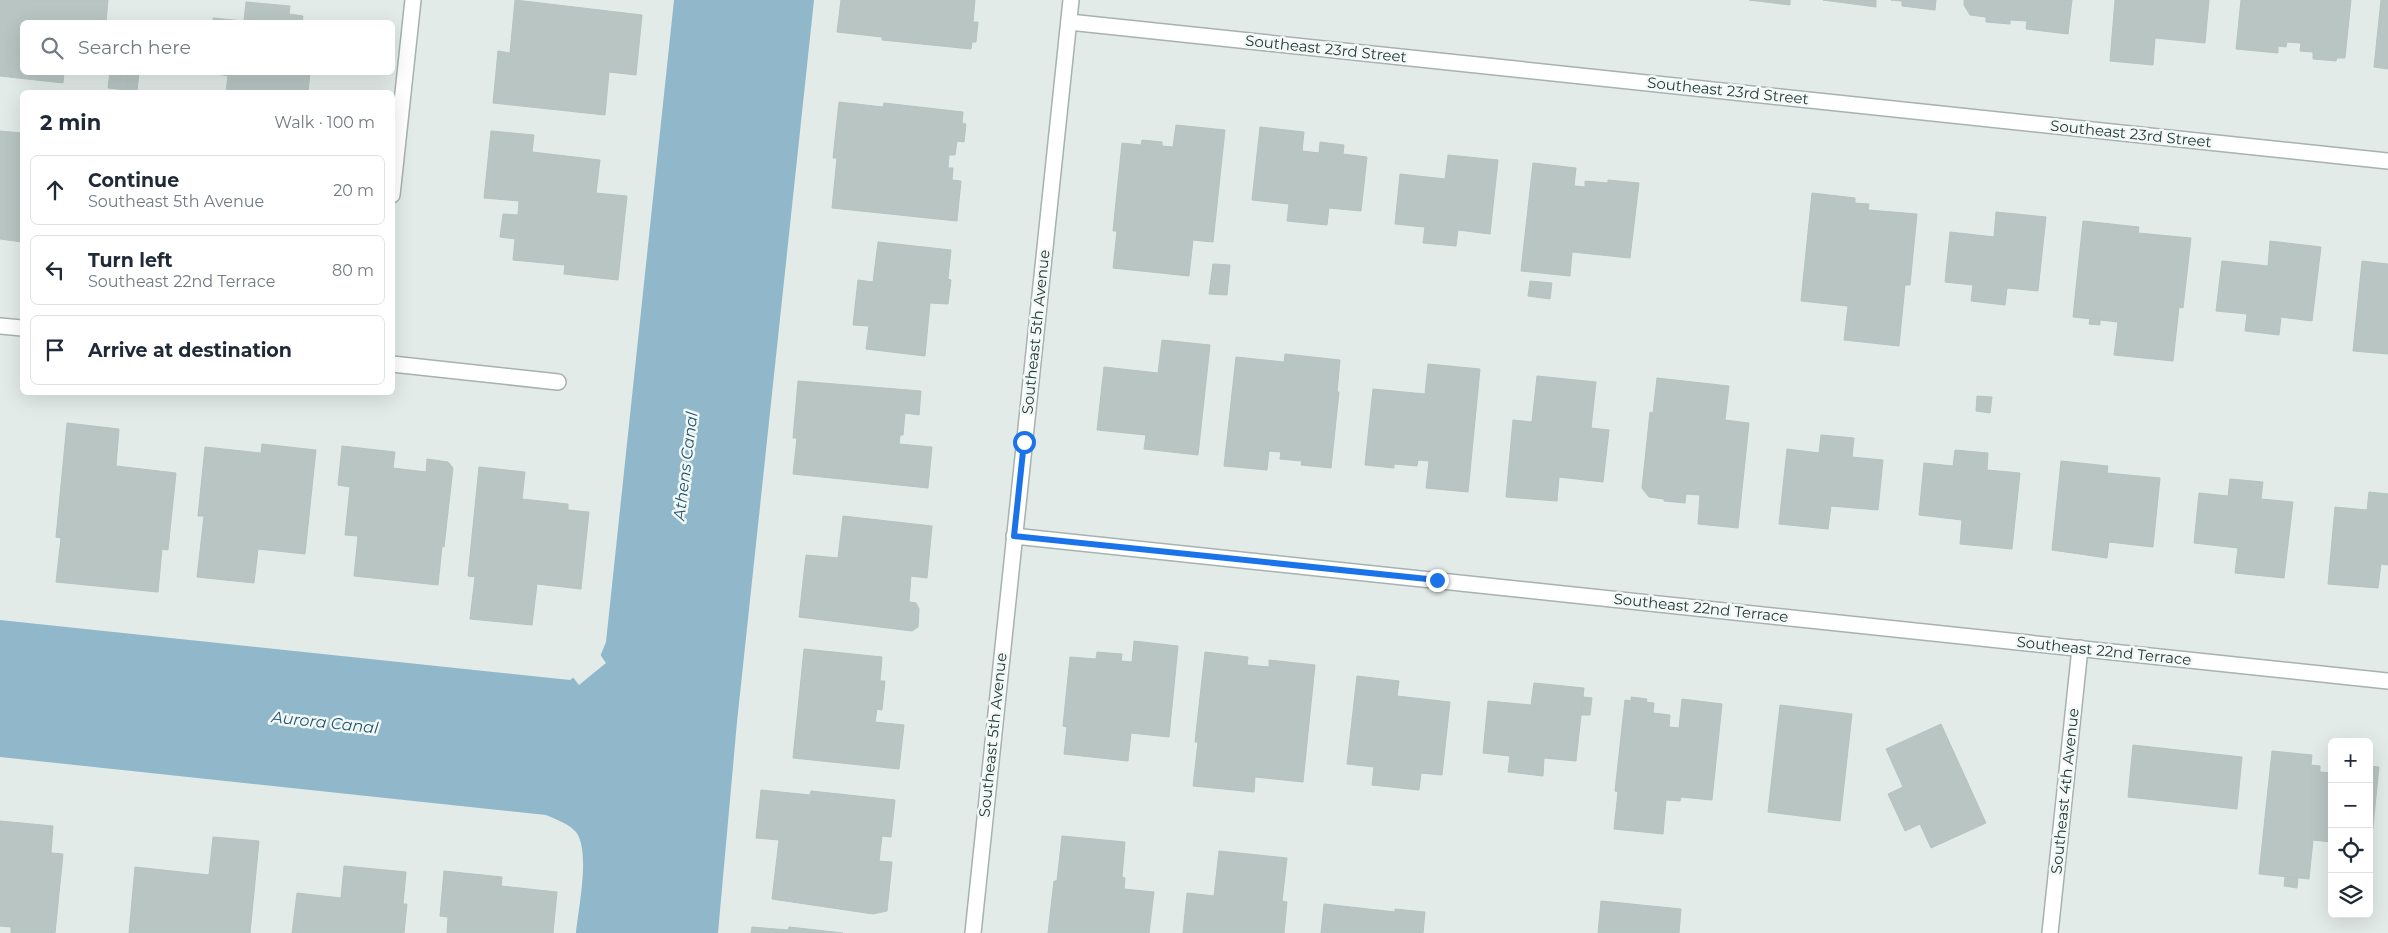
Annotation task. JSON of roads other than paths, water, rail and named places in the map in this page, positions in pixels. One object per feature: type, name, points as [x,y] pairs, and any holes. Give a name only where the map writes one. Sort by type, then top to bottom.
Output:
[{"type":"street","points":[[395,167],[413,0]]},
{"type":"street","name":"Southeast 5th Avenue","points":[[972,933],[1071,0]]},
{"type":"street","name":"Southeast 23rd Street","points":[[1069,22],[2388,161]]},
{"type":"street","points":[[0,326],[20,328]]},
{"type":"street","points":[[395,364],[558,382]]},
{"type":"street","name":"Southeast 22nd Terrace","points":[[1014,536],[2388,680]]},
{"type":"street","name":"Southeast 4th Avenue","points":[[2050,933],[2080,648]]},
{"type":"water","points":[[674,0],[814,0],[737,722],[718,933],[576,933],[583,864],[579,838],[568,825],[546,815],[0,757],[0,620],[570,680],[599,659],[606,642]]},
{"type":"water label","name":"Athens Canal","points":[[685,466]]},
{"type":"water label","name":"Aurora Canal","points":[[325,722]]}]
